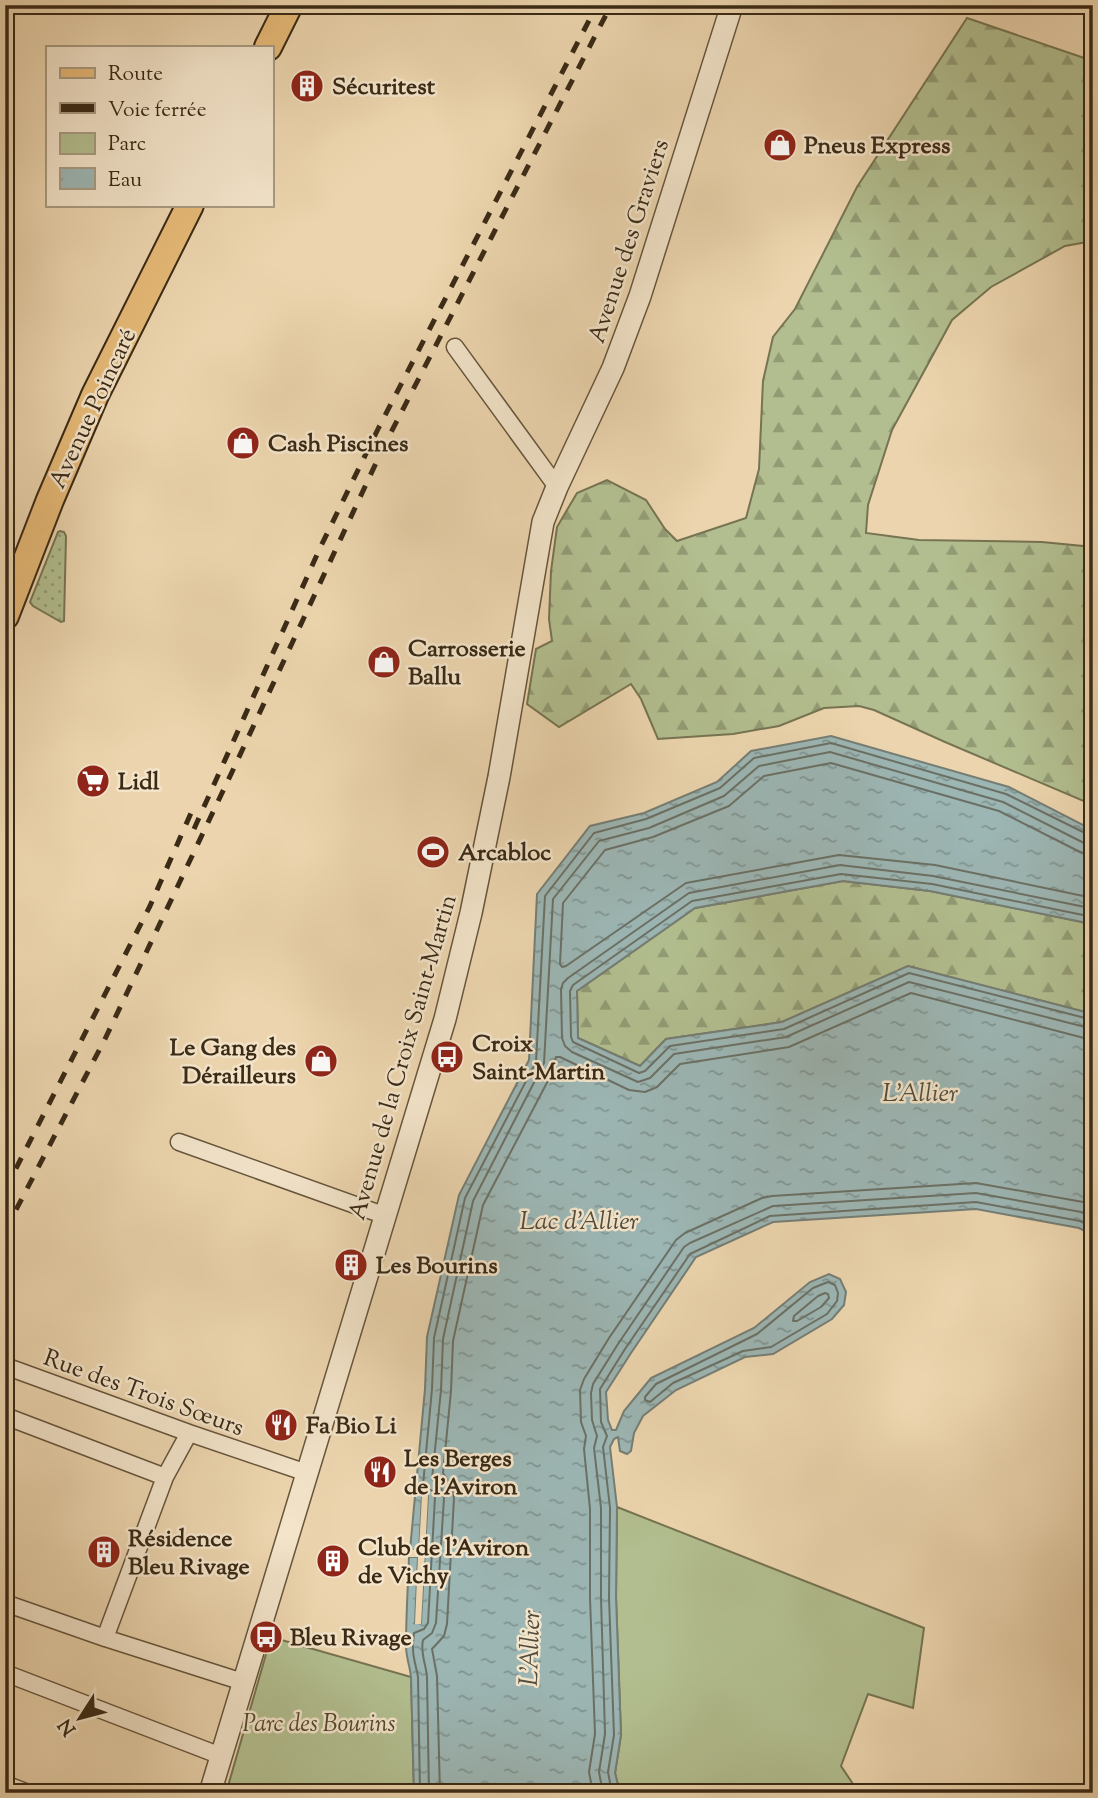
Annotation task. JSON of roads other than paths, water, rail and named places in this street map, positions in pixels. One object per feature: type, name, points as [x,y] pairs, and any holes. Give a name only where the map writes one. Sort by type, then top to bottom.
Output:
[{"type":"main road","points":[[268,46],[289,5]]},
{"type":"main road","name":"Avenue Poincaré","points":[[5,616],[78,432],[190,206]]},
{"type":"street","name":"Avenue des Graviers","points":[[557,487],[613,368],[640,296],[732,5]]},
{"type":"street","points":[[455,347],[557,487]]},
{"type":"street","name":"Avenue de la Croix Saint-Martin","points":[[210,1793],[445,1019],[471,914],[499,777],[543,522],[557,487]]},
{"type":"street","points":[[179,1142],[386,1216]]},
{"type":"street","name":"Rue des Trois Sœurs","points":[[5,1366],[307,1474]]},
{"type":"street","points":[[5,1416],[165,1477]]},
{"type":"street","points":[[105,1639],[165,1477],[189,1433]]},
{"type":"street","points":[[5,1603],[105,1639],[243,1682]]},
{"type":"street","points":[[5,1673],[221,1756]]},
{"type":"street","points":[[5,1784],[28,1793]]},
{"type":"water","points":[[831,736],[1009,787],[1093,830],[1093,929],[1082,922],[930,891],[843,881],[695,908],[577,991],[578,1038],[640,1066],[666,1039],[782,1022],[908,966],[1093,1014],[1093,1235],[1079,1228],[976,1209],[773,1222],[696,1257],[606,1392],[608,1420],[612,1430],[616,1430],[624,1411],[651,1378],[754,1328],[810,1282],[829,1274],[840,1279],[846,1292],[844,1305],[832,1319],[773,1354],[745,1357],[676,1390],[643,1416],[634,1433],[631,1451],[627,1454],[620,1451],[618,1437],[610,1447],[617,1507],[616,1597],[621,1735],[615,1773],[620,1793],[414,1793],[411,1677],[406,1650],[406,1623],[409,1557],[418,1557],[415,1623],[421,1623],[428,1496],[422,1496],[419,1551],[410,1550],[425,1389],[427,1337],[459,1195],[529,1060],[537,894],[590,826],[644,813],[717,782],[751,751]]},
{"type":"railway","points":[[194,829],[320,548],[379,427],[597,5]]},
{"type":"railway","points":[[5,1231],[105,1039],[383,448],[611,5]]},
{"type":"railway","points":[[5,1190],[150,906],[191,813]]},
{"type":"place","name":"Sécuritest","points":[[307,86]]},
{"type":"place","name":"Pneus Express","points":[[780,145]]},
{"type":"place","name":"Cash Piscines","points":[[243,443]]},
{"type":"place","name":"Carrosserie Ballu","points":[[384,662]]},
{"type":"place","name":"Lidl","points":[[93,781]]},
{"type":"place","name":"Arcabloc","points":[[433,852]]},
{"type":"place","name":"Croix Saint-Martin","points":[[447,1057]]},
{"type":"place","name":"Le Gang des Dérailleurs","points":[[321,1061]]},
{"type":"place","name":"Les Bourins","points":[[351,1265]]},
{"type":"place","name":"Fa Bio Li","points":[[281,1425]]},
{"type":"place","name":"Les Berges de l'Aviron","points":[[380,1472]]},
{"type":"place","name":"Résidence Bleu Rivage","points":[[104,1552]]},
{"type":"place","name":"Club de l'Aviron de Vichy","points":[[333,1561]]},
{"type":"place","name":"Bleu Rivage","points":[[266,1637]]},
{"type":"water label","name":"L'Allier","points":[[920,1092]]},
{"type":"water label","name":"Lac d'Allier","points":[[579,1220]]},
{"type":"water label","name":"L'Allier","points":[[529,1648]]},
{"type":"park label","name":"Parc des Bourins","points":[[319,1723]]}]
